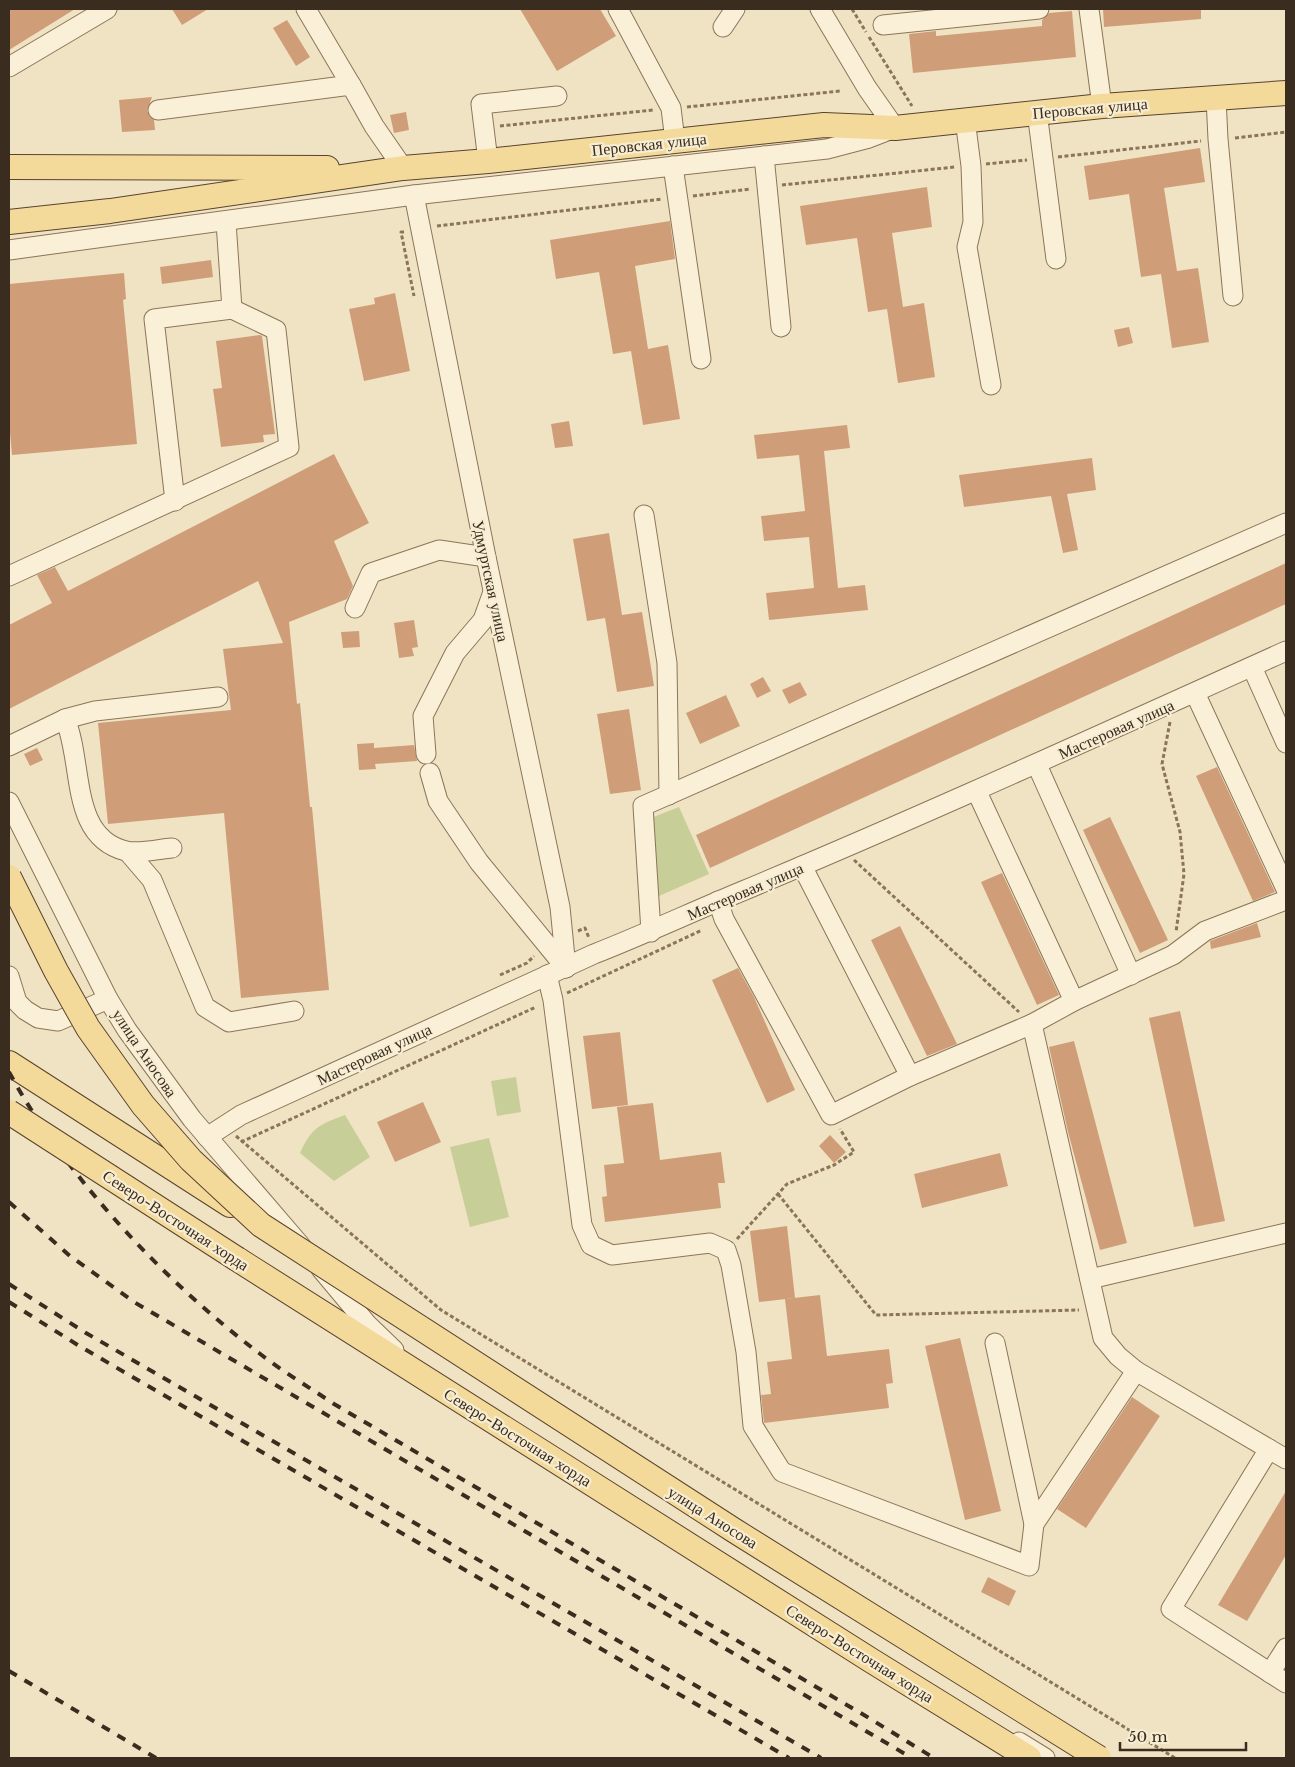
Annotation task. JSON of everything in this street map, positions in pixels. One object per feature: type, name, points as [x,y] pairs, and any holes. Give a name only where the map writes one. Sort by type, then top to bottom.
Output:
[{"type":"main road","name":"Перовская улица","points":[[404,168],[488,161],[824,125],[895,128],[1102,106],[1286,93]]},
{"type":"main road","points":[[9,167],[404,168]]},
{"type":"main road","points":[[9,222],[110,211],[404,168]]},
{"type":"main road","points":[[9,877],[56,971],[88,1028],[143,1105],[192,1160],[261,1225]]},
{"type":"main road","points":[[9,1063],[735,1531],[1099,1758]]},
{"type":"main road","name":"Северо-Восточная хорда","points":[[9,1112],[696,1550],[1029,1758]]},
{"type":"street","points":[[9,67],[108,9]]},
{"type":"street","points":[[306,9],[374,126],[404,168]]},
{"type":"street","points":[[618,9],[672,108],[675,141]]},
{"type":"street","points":[[723,28],[734,9]]},
{"type":"street","points":[[820,9],[867,88],[895,128]]},
{"type":"street","points":[[883,25],[1039,9]]},
{"type":"street","points":[[1089,9],[1102,106]]},
{"type":"street","points":[[158,110],[350,84]]},
{"type":"street","points":[[488,161],[481,104],[557,96]]},
{"type":"street","points":[[1216,98],[1218,139],[1233,296]]},
{"type":"street","points":[[1037,112],[1056,260]]},
{"type":"street","points":[[966,119],[971,166],[973,222],[967,246],[991,385]]},
{"type":"street","name":"Перовская улица","points":[[9,250],[414,195],[827,148],[870,138],[895,128]]},
{"type":"street","points":[[764,156],[781,327]]},
{"type":"street","points":[[672,166],[701,359]]},
{"type":"street","name":"Удмуртская улица","points":[[414,195],[493,592],[560,907],[566,968]]},
{"type":"street","points":[[226,222],[232,309]]},
{"type":"street","points":[[9,576],[175,501],[289,448],[276,330],[232,309],[154,319],[175,501]]},
{"type":"street","points":[[644,515],[667,663],[669,795]]},
{"type":"street","points":[[651,932],[643,806],[1286,523]]},
{"type":"street","points":[[355,608],[371,573],[439,550],[486,556]]},
{"type":"street","points":[[426,754],[422,716],[455,653],[483,620],[493,592]]},
{"type":"street","name":"Мастеровая улица","points":[[207,1137],[226,1123],[547,975],[651,932],[721,910],[802,866],[977,792],[1286,652]]},
{"type":"street","points":[[1252,667],[1286,743]]},
{"type":"street","points":[[1195,693],[1286,889]]},
{"type":"street","points":[[9,746],[65,719],[95,711],[218,697]]},
{"type":"street","points":[[65,719],[72,735],[86,819],[104,842],[128,852],[152,880],[204,1007],[229,1022],[294,1011]]},
{"type":"street","points":[[1036,765],[1131,975]]},
{"type":"street","points":[[430,772],[438,801],[474,854],[566,968]]},
{"type":"street","points":[[977,792],[1074,1002]]},
{"type":"street","name":"улица Аносова","points":[[9,802],[108,999],[172,1093],[207,1137],[389,1347],[414,1366],[1045,1758]]},
{"type":"street","points":[[128,852],[172,848]]},
{"type":"street","points":[[802,866],[910,1076]]},
{"type":"street","points":[[721,910],[831,1114],[910,1076],[1032,1024],[1173,955],[1205,931],[1286,900]]},
{"type":"street","points":[[547,975],[553,1000],[582,1225],[591,1245],[612,1255],[710,1243],[726,1250],[731,1265],[746,1352],[753,1426],[782,1472],[1030,1566],[1034,1524],[995,1343]]},
{"type":"street","points":[[9,976],[17,1002],[24,1010],[38,1018],[58,1021],[108,999]]},
{"type":"street","points":[[1032,1024],[1104,1338],[1118,1356],[1136,1371],[1286,1459]]},
{"type":"street","points":[[1090,1279],[1286,1233]]},
{"type":"street","name":"улица Аносова","points":[[326,1275],[1099,1758]]},
{"type":"street","points":[[1034,1524],[1136,1371]]},
{"type":"street","points":[[1269,1449],[1171,1610],[1286,1683]]},
{"type":"street","points":[[1270,1673],[1286,1648]]},
{"type":"path","points":[[852,9],[914,109]]},
{"type":"path","points":[[484,128],[840,91]]},
{"type":"path","points":[[415,300],[401,232],[768,187],[1286,132]]},
{"type":"path","points":[[1173,955],[1184,874],[1180,832],[1162,764],[1174,702]]},
{"type":"path","points":[[843,850],[1032,1024]]},
{"type":"path","points":[[242,1142],[553,1000],[721,910]]},
{"type":"path","points":[[491,980],[526,963],[546,944]]},
{"type":"path","points":[[726,1250],[787,1184],[834,1165],[854,1152],[831,1114]]},
{"type":"path","points":[[226,1123],[242,1142],[441,1310],[1175,1758]]},
{"type":"path","points":[[778,1194],[876,1315],[1097,1310]]},
{"type":"green space","points":[[679,807],[709,874],[659,896],[651,818]]},
{"type":"green space","points":[[516,1077],[521,1112],[497,1116],[491,1081]]},
{"type":"green space","points":[[345,1115],[370,1157],[334,1181],[300,1153],[312,1132],[323,1124]]},
{"type":"green space","points":[[489,1138],[509,1217],[470,1227],[450,1147]]},
{"type":"building","points":[[9,9],[75,9],[9,50]]},
{"type":"building","points":[[172,9],[208,9],[182,25]]},
{"type":"building","points":[[520,9],[600,9],[616,36],[557,71]]},
{"type":"building","points":[[1103,9],[1201,9],[1201,19],[1104,27]]},
{"type":"building","points":[[1072,11],[1076,57],[913,73],[909,34],[936,31],[936,36],[1042,26],[1042,20],[1049,13]]},
{"type":"building","points":[[287,20],[310,57],[296,66],[273,28]]},
{"type":"building","points":[[152,97],[147,111],[154,120],[155,130],[122,132],[119,100]]},
{"type":"building","points":[[406,112],[409,130],[394,133],[390,115]]},
{"type":"building","points":[[1200,148],[1205,182],[1164,188],[1177,271],[1198,268],[1209,342],[1172,348],[1161,274],[1141,277],[1129,194],[1089,200],[1084,166]]},
{"type":"building","points":[[927,187],[932,227],[892,233],[903,307],[924,303],[935,377],[898,383],[887,309],[868,312],[857,238],[806,245],[800,206]]},
{"type":"building","points":[[670,221],[675,259],[635,266],[648,349],[668,345],[680,419],[643,425],[631,351],[613,354],[599,272],[556,279],[550,240]]},
{"type":"building","points":[[211,260],[213,277],[162,284],[160,267]]},
{"type":"building","points":[[124,273],[126,299],[123,300],[137,444],[12,455],[9,422],[9,284]]},
{"type":"building","points":[[395,293],[410,371],[364,381],[349,309],[375,304],[374,298]]},
{"type":"building","points":[[1129,327],[1133,343],[1118,347],[1114,330]]},
{"type":"building","points":[[262,336],[275,434],[263,435],[264,442],[221,447],[213,389],[222,388],[216,341]]},
{"type":"building","points":[[569,421],[573,446],[555,448],[551,424]]},
{"type":"building","points":[[847,425],[850,448],[824,451],[838,588],[865,585],[868,610],[769,620],[766,593],[814,588],[809,537],[764,541],[761,516],[805,511],[799,455],[757,459],[754,435]]},
{"type":"building","points":[[334,454],[369,523],[334,541],[353,586],[347,599],[289,622],[297,704],[300,703],[310,807],[312,807],[329,990],[241,998],[224,813],[108,824],[98,723],[231,710],[223,649],[283,643],[258,581],[9,709],[9,625],[52,603],[37,575],[55,567],[68,591]]},
{"type":"building","points":[[1092,458],[1096,490],[1067,494],[1078,550],[1063,553],[1051,496],[964,507],[959,475]]},
{"type":"building","points":[[609,533],[622,615],[642,612],[654,686],[617,692],[605,618],[587,621],[573,539]]},
{"type":"building","points":[[1286,563],[1286,604],[710,868],[696,835]]},
{"type":"building","points":[[414,620],[418,647],[412,648],[414,656],[399,658],[394,623]]},
{"type":"building","points":[[359,631],[360,647],[343,648],[341,632]]},
{"type":"building","points":[[763,677],[771,691],[757,698],[750,684]]},
{"type":"building","points":[[800,682],[807,695],[789,704],[782,690]]},
{"type":"building","points":[[726,695],[740,726],[700,744],[686,713]]},
{"type":"building","points":[[629,709],[641,790],[610,794],[597,714]]},
{"type":"building","points":[[374,743],[374,748],[414,745],[417,761],[375,764],[376,769],[359,770],[357,744]]},
{"type":"building","points":[[37,748],[43,760],[30,766],[24,754]]},
{"type":"building","points":[[1217,767],[1275,892],[1253,901],[1196,776]]},
{"type":"building","points":[[1110,817],[1168,940],[1140,953],[1083,830]]},
{"type":"building","points":[[1002,873],[1059,995],[1037,1005],[981,882]]},
{"type":"building","points":[[1257,923],[1261,937],[1211,949],[1210,941]]},
{"type":"building","points":[[900,926],[957,1044],[927,1056],[871,940]]},
{"type":"building","points":[[738,968],[754,997],[795,1090],[767,1103],[712,980]]},
{"type":"building","points":[[1180,1011],[1225,1221],[1194,1227],[1149,1018]]},
{"type":"building","points":[[620,1032],[628,1105],[592,1109],[583,1036]]},
{"type":"building","points":[[1074,1041],[1127,1243],[1100,1250],[1068,1132],[1049,1047]]},
{"type":"building","points":[[423,1102],[441,1142],[395,1162],[377,1122]]},
{"type":"building","points":[[653,1103],[660,1160],[721,1152],[725,1183],[718,1183],[721,1208],[605,1222],[602,1197],[607,1196],[604,1165],[624,1163],[617,1107]]},
{"type":"building","points":[[830,1135],[846,1152],[834,1163],[819,1146]]},
{"type":"building","points":[[1000,1153],[1008,1186],[922,1208],[914,1174]]},
{"type":"building","points":[[787,1226],[795,1298],[759,1302],[750,1231]]},
{"type":"building","points":[[820,1295],[827,1356],[889,1349],[893,1383],[886,1384],[889,1408],[764,1423],[761,1395],[771,1394],[767,1362],[792,1359],[785,1299]]},
{"type":"building","points":[[960,1338],[1001,1511],[965,1520],[925,1346]]},
{"type":"building","points":[[1132,1397],[1160,1416],[1086,1528],[1057,1509]]},
{"type":"building","points":[[1286,1491],[1286,1555],[1247,1621],[1218,1605]]},
{"type":"building","points":[[988,1577],[1016,1591],[1009,1606],[981,1592]]},
{"type":"railway","points":[[9,1072],[32,1111],[59,1150],[120,1225],[153,1260],[223,1325],[268,1360],[334,1404],[934,1758]]},
{"type":"railway","points":[[9,1202],[70,1256],[134,1302],[912,1758]]},
{"type":"railway","points":[[9,1284],[86,1333],[821,1758]]},
{"type":"railway","points":[[9,1302],[81,1347],[789,1758]]},
{"type":"railway","points":[[9,1671],[156,1758]]}]
